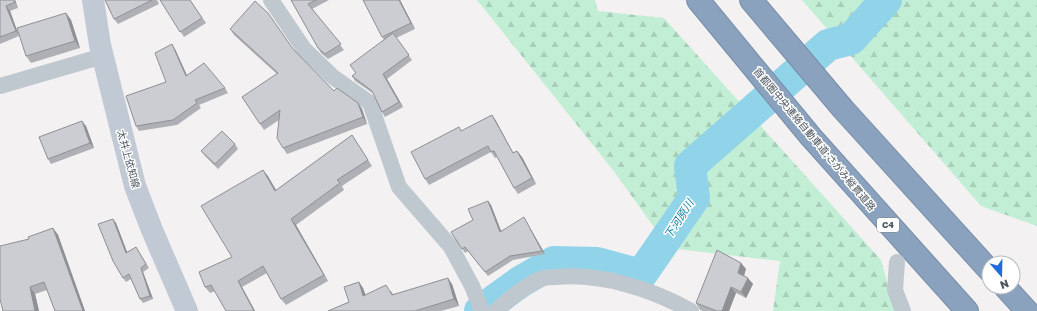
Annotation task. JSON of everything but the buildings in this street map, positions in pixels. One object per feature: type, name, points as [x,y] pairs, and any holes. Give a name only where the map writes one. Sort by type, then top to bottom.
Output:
[{"type":"highway","name":"首都圏中央連絡自動車道;さがみ縦貫道路","points":[[698,0],[811,137],[967,311]]},
{"type":"highway","points":[[751,0],[843,109],[981,261]]},
{"type":"highway","points":[[1012,295],[1027,311]]},
{"type":"main road","name":"太井上依知線","points":[[93,0],[103,56],[136,186],[152,230],[187,311]]},
{"type":"street","points":[[271,0],[304,49],[333,77],[370,103],[399,187],[451,247],[472,286],[482,311]]},
{"type":"street","points":[[0,86],[103,56]]},
{"type":"street","points":[[897,262],[895,290],[903,311]]},
{"type":"street","points":[[496,311],[513,296],[542,278],[571,276],[598,279],[631,287],[670,299],[691,311]]},
{"type":"green space","points":[[477,0],[595,0],[598,11],[664,18],[881,260],[895,311],[773,311],[780,261],[669,248],[613,170]]},
{"type":"green space","points":[[802,0],[1037,0],[1037,226],[981,206]]},
{"type":"waterway","name":"下河原川","points":[[480,311],[520,282],[554,262],[597,263],[641,275],[694,198],[690,166],[828,45],[851,39],[886,0]]}]
